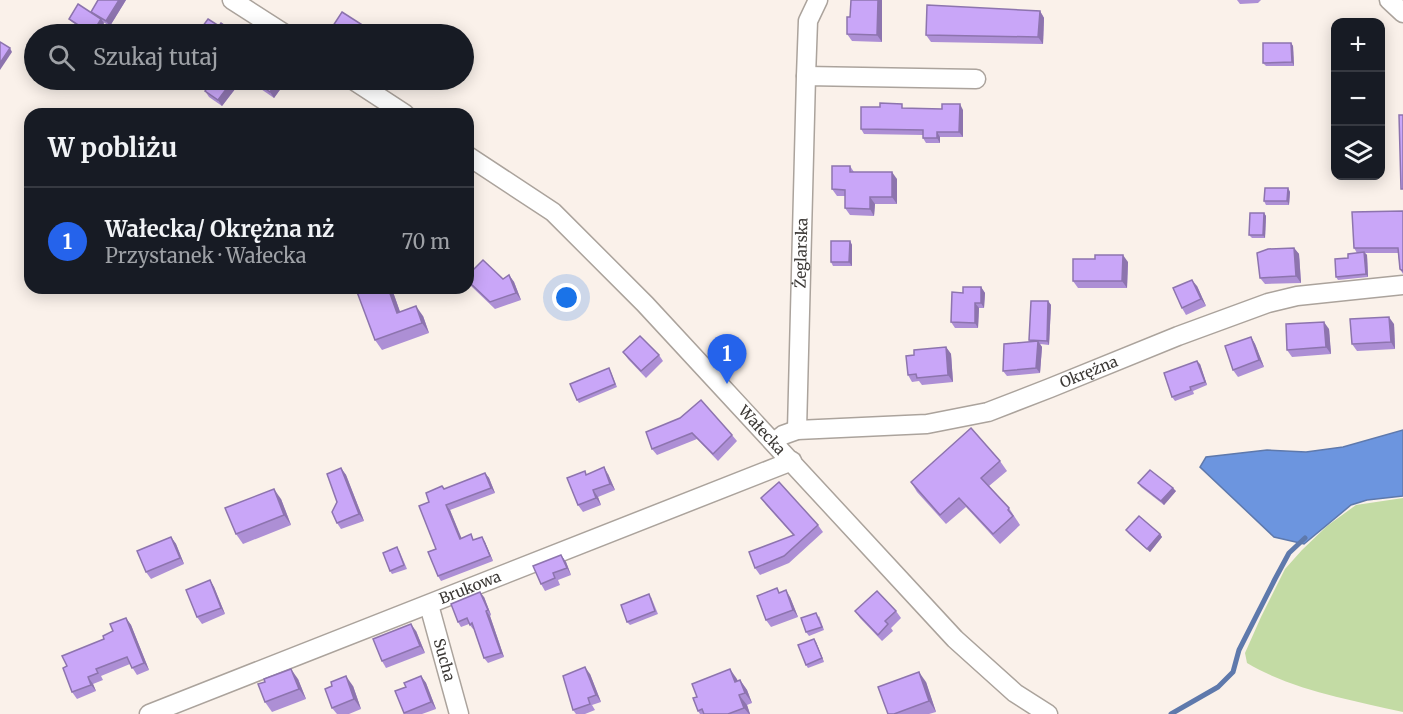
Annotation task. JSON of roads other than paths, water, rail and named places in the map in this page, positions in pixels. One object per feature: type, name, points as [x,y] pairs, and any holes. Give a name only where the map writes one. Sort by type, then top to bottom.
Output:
[{"type":"street","points":[[232,0],[269,24]]},
{"type":"street","name":"Żeglarska","points":[[797,430],[808,21],[818,0]]},
{"type":"street","points":[[1389,0],[1403,13]]},
{"type":"street","points":[[806,76],[976,79]]},
{"type":"street","points":[[368,90],[396,108]]},
{"type":"street","name":"Wałecka","points":[[474,160],[553,212],[645,304],[955,639],[1015,693],[1048,714]]},
{"type":"street","name":"Okrężna","points":[[774,442],[783,435],[797,430],[927,424],[988,412],[1178,336],[1268,303],[1298,296],[1403,285]]},
{"type":"street","name":"Brukowa","points":[[149,714],[792,461]]},
{"type":"street","name":"Sucha","points":[[429,605],[459,714]]},
{"type":"water","points":[[1403,430],[1403,496],[1367,500],[1351,505],[1304,544],[1274,537],[1200,467],[1206,457],[1267,450],[1306,452],[1343,447]]},
{"type":"waterway","points":[[1171,714],[1218,687],[1233,672],[1239,650],[1275,579],[1289,553],[1305,538]]},
{"type":"place","name":"Wałecka/ Okrężna nż","points":[[727,384]]}]
